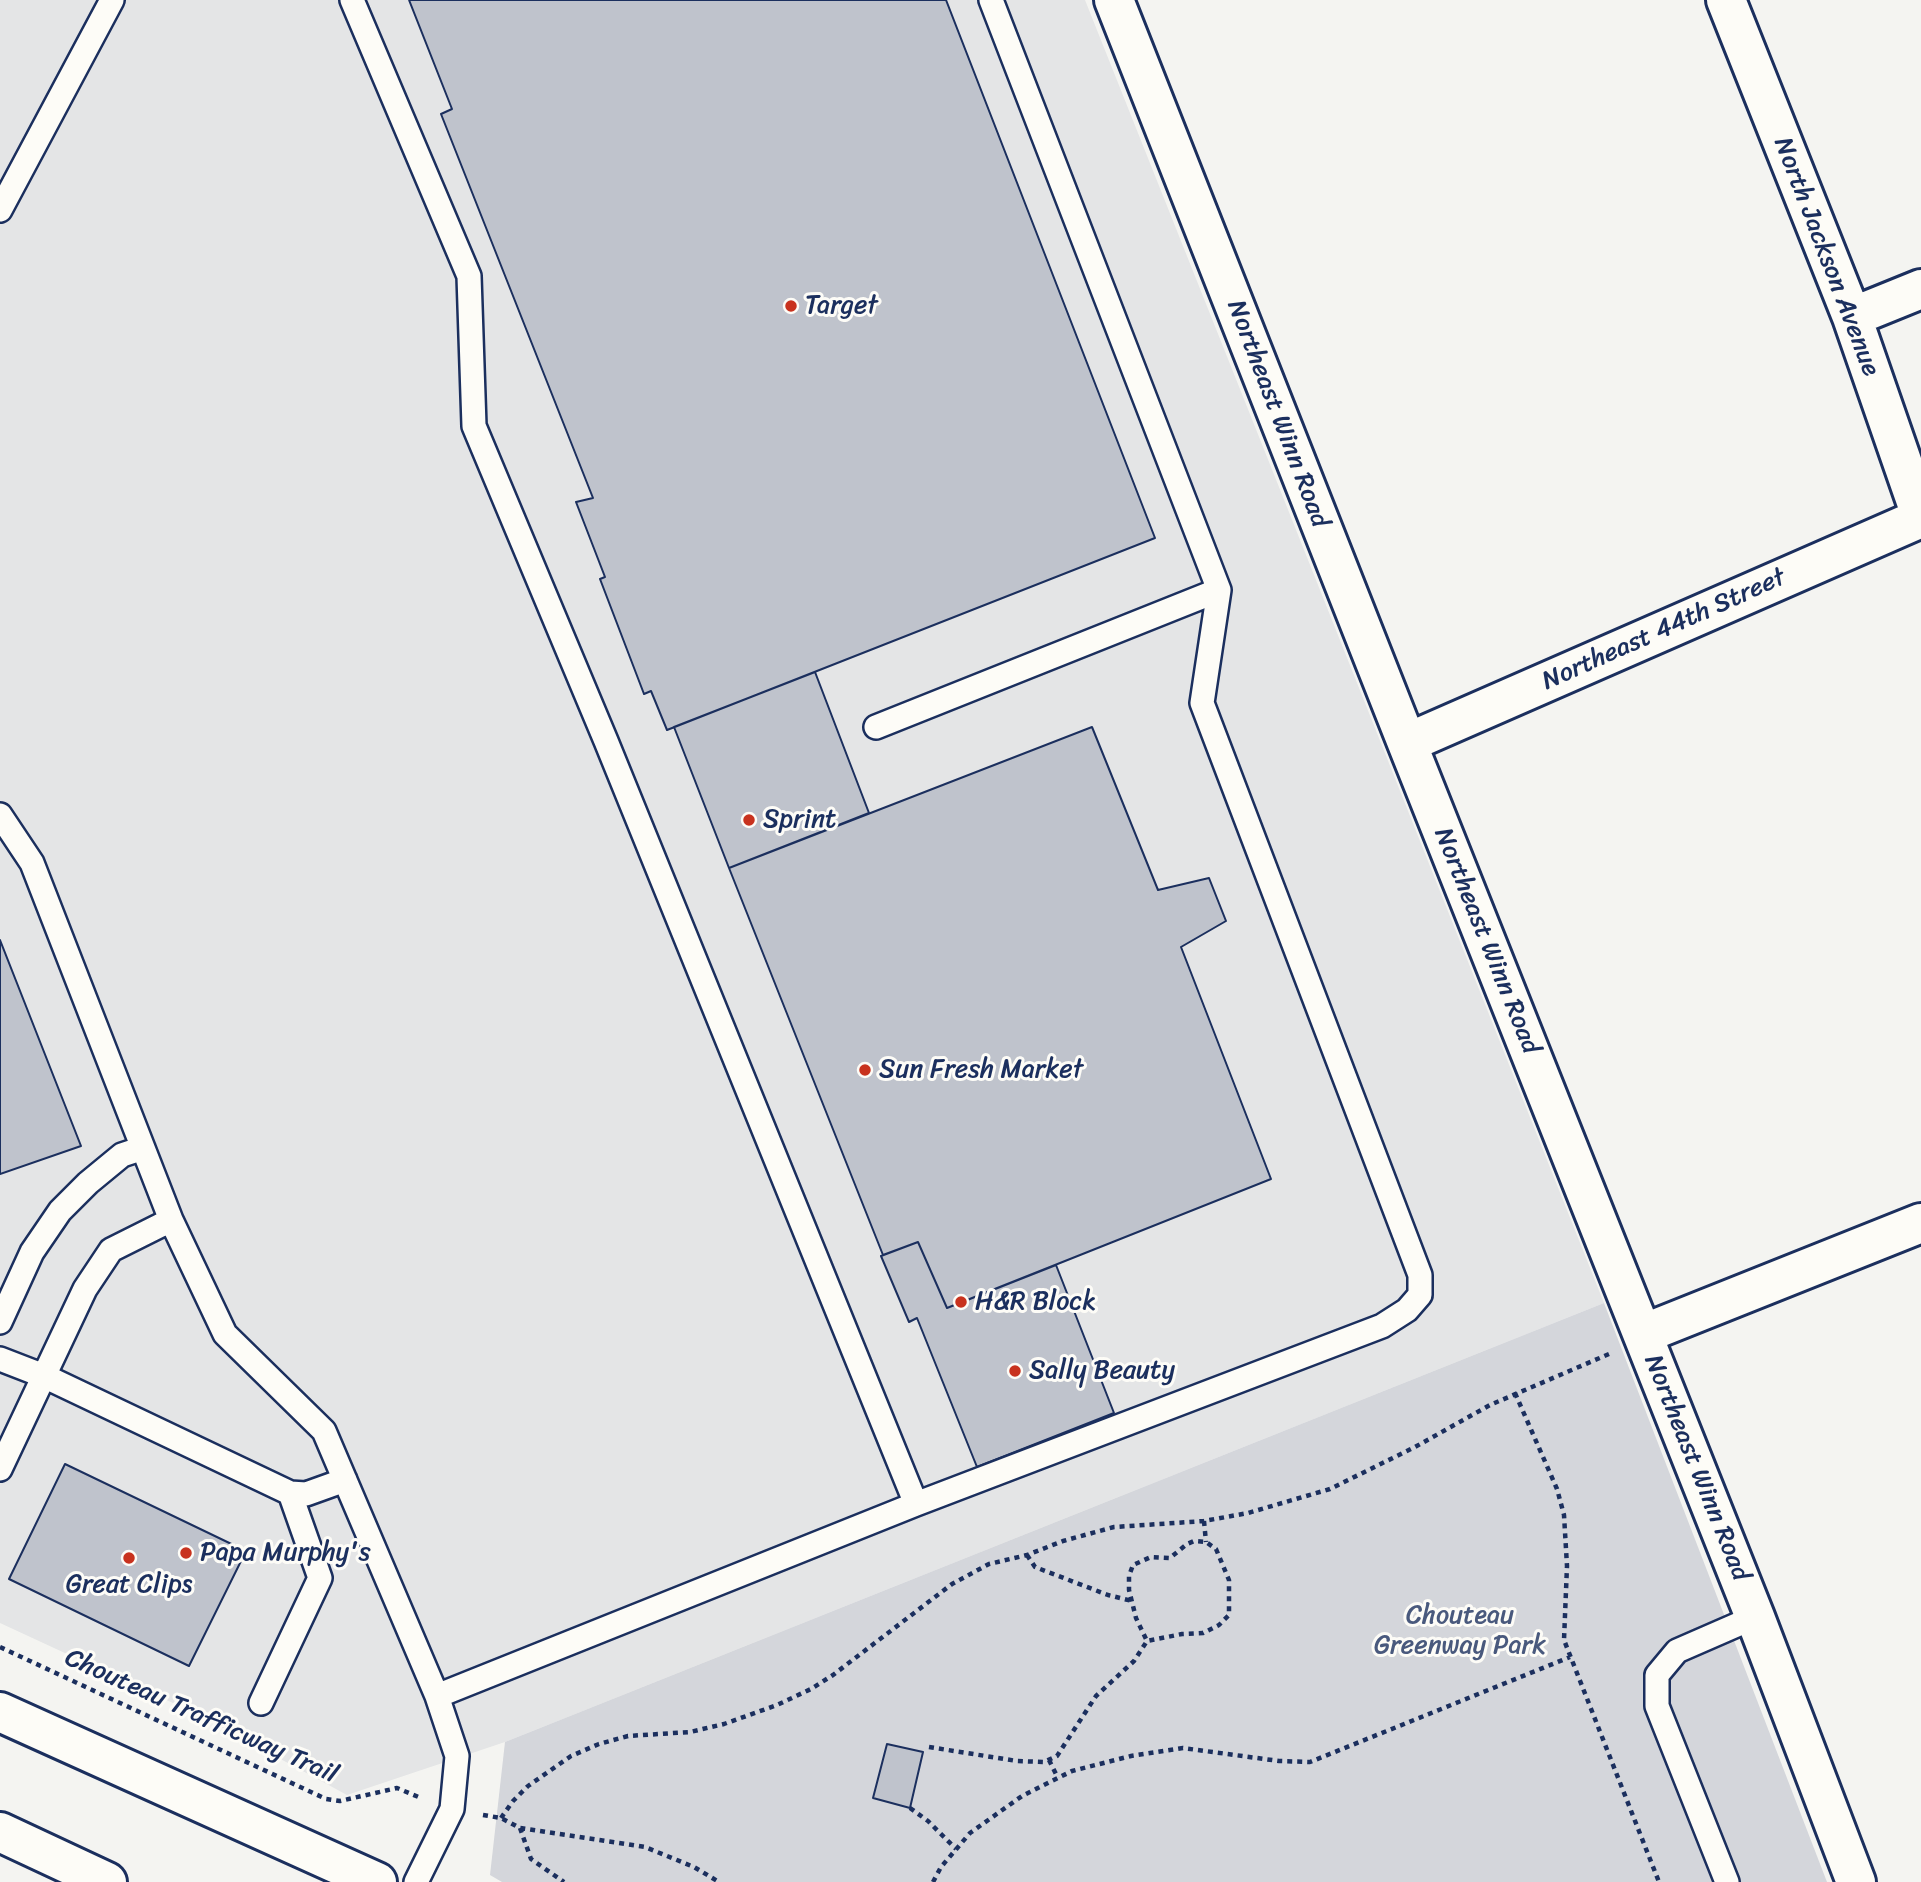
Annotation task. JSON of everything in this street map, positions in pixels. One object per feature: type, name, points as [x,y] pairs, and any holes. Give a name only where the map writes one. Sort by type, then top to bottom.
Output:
[{"type":"street","name":"Northeast Winn Road","points":[[1114,0],[1755,1617],[1856,1882]]},
{"type":"street","name":"North Jackson Avenue","points":[[1726,0],[1852,317],[1921,517]]},
{"type":"street","points":[[1852,317],[1921,289]]},
{"type":"street","name":"Northeast 44th Street","points":[[1407,743],[1921,517]]},
{"type":"street","points":[[1643,1334],[1921,1223]]},
{"type":"street","points":[[0,1712],[377,1882]]},
{"type":"street","points":[[0,1832],[107,1882]]},
{"type":"lane","points":[[0,210],[112,0]]},
{"type":"lane","points":[[352,0],[469,276],[474,426],[606,741],[916,1504]]},
{"type":"lane","points":[[437,1696],[916,1504],[1382,1326],[1407,1310],[1420,1296],[1420,1275],[1202,704],[1219,590],[991,0]]},
{"type":"lane","points":[[876,727],[1219,590]]},
{"type":"lane","points":[[0,815],[32,863],[171,1220],[225,1334],[324,1431],[437,1696],[457,1756],[453,1809],[416,1882]]},
{"type":"lane","points":[[0,1322],[32,1252],[60,1211],[122,1155],[143,1147]]},
{"type":"lane","points":[[0,1469],[85,1289],[111,1250],[171,1220]]},
{"type":"lane","points":[[0,1359],[44,1376],[290,1493],[306,1494],[345,1480]]},
{"type":"lane","points":[[261,1703],[320,1578],[290,1493]]},
{"type":"lane","points":[[1727,1882],[1657,1706],[1657,1675],[1677,1651],[1755,1617]]},
{"type":"path","points":[[501,1818],[528,1786],[571,1756],[599,1744],[628,1736],[690,1732],[724,1724],[777,1705],[811,1689],[968,1574],[989,1564],[1027,1555],[1063,1541],[1114,1527],[1204,1521],[1248,1513],[1330,1489],[1371,1470],[1464,1418],[1515,1393],[1627,1346],[1643,1334]]},
{"type":"path","points":[[1515,1393],[1557,1489],[1564,1515],[1567,1566],[1564,1640],[1659,1882]]},
{"type":"path","points":[[1204,1521],[1206,1542]]},
{"type":"path","points":[[929,1747],[1017,1761],[1044,1762],[1057,1756],[1096,1696],[1133,1661],[1147,1641],[1203,1633],[1219,1625],[1229,1615],[1229,1580],[1216,1549],[1206,1542],[1194,1541],[1170,1558],[1150,1557],[1133,1565],[1129,1576],[1132,1601],[1136,1618],[1147,1641]]},
{"type":"path","points":[[1027,1555],[1035,1567],[1108,1595],[1132,1601]]},
{"type":"path","name":"Chouteau Trafficway Trail","points":[[0,1647],[326,1799],[340,1801],[397,1788],[453,1809],[501,1818],[520,1828],[645,1847],[694,1867],[719,1882]]},
{"type":"path","points":[[933,1882],[941,1867],[970,1833],[1022,1796],[1072,1771],[1131,1756],[1183,1748],[1279,1761],[1310,1762],[1570,1657]]},
{"type":"path","points":[[1049,1759],[1058,1778]]},
{"type":"path","points":[[910,1808],[928,1821],[956,1849]]},
{"type":"path","points":[[520,1828],[531,1859],[564,1882]]},
{"type":"shaded area","points":[[0,0],[1085,0],[1604,1303],[505,1742],[347,1795],[201,1716],[0,1623]]},
{"type":"green space","name":"Chouteau Greenway Park","points":[[1604,1303],[1827,1882],[502,1882],[490,1875],[505,1742]]},
{"type":"building","name":"Target","points":[[409,0],[946,0],[1155,538],[667,730],[651,691],[644,694],[600,579],[605,577],[576,502],[593,498],[441,114],[452,109]]},
{"type":"building","points":[[815,672],[869,813],[729,868],[674,727]]},
{"type":"building","points":[[1092,727],[1158,890],[1209,878],[1226,921],[1181,947],[1271,1179],[947,1308],[918,1242],[883,1255],[729,868]]},
{"type":"building","points":[[0,940],[81,1146],[0,1174]]},
{"type":"building","points":[[918,1242],[947,1308],[1056,1265],[1114,1413],[977,1467],[917,1318],[909,1322],[881,1256]]},
{"type":"building","points":[[65,1464],[246,1551],[189,1666],[9,1579]]},
{"type":"building","points":[[887,1744],[923,1752],[910,1808],[873,1798]]},
{"type":"place","name":"Target","points":[[791,306]]},
{"type":"place","name":"Sprint","points":[[749,820]]},
{"type":"place","name":"Sun Fresh Market","points":[[865,1070]]},
{"type":"place","name":"H&R Block","points":[[961,1302]]},
{"type":"place","name":"Sally Beauty","points":[[1015,1371]]},
{"type":"place","name":"Papa Murphy's","points":[[186,1553]]},
{"type":"place","name":"Great Clips","points":[[129,1558]]}]
